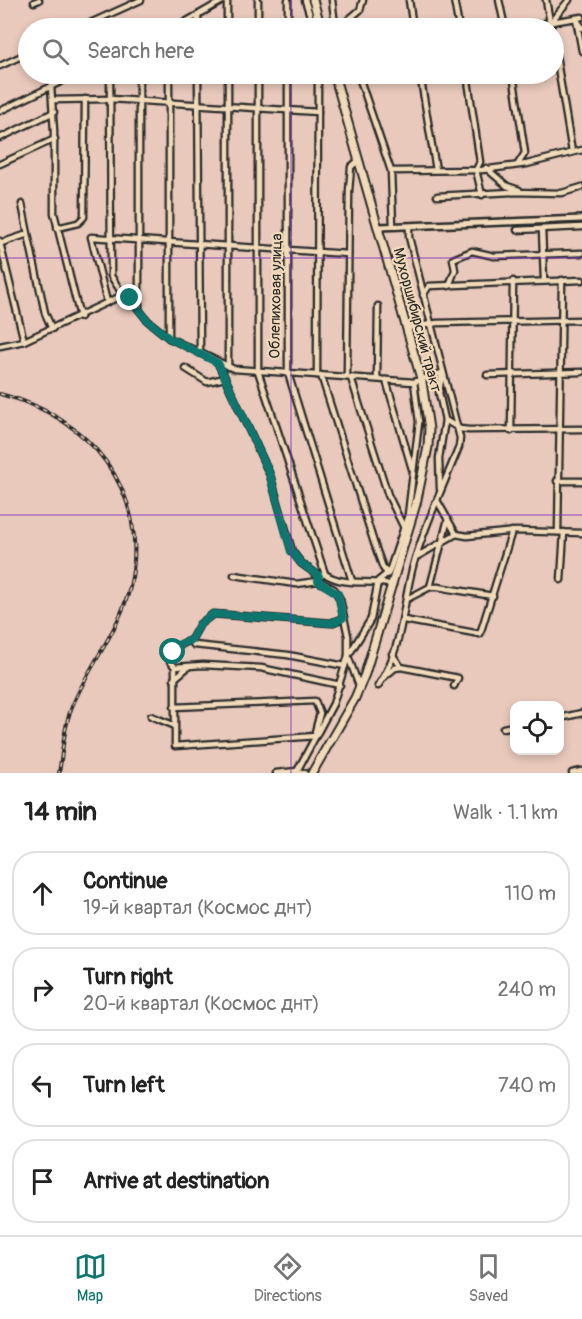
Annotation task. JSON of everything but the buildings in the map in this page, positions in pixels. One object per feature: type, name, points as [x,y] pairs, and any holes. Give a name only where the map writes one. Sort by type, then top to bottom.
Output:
[{"type":"main road","points":[[313,0],[319,18]]},
{"type":"main road","name":"Мухоршибирский тракт","points":[[312,773],[360,688],[393,585],[428,447],[429,429],[407,328],[337,84]]},
{"type":"street","points":[[100,18],[141,0]]},
{"type":"street","points":[[193,18],[226,0],[227,18]]},
{"type":"street","points":[[258,0],[258,18]]},
{"type":"street","points":[[288,0],[288,18]]},
{"type":"street","points":[[306,0],[311,18]]},
{"type":"street","points":[[332,0],[336,18]]},
{"type":"street","points":[[348,18],[360,10],[363,0]]},
{"type":"street","points":[[409,0],[412,18]]},
{"type":"street","points":[[454,0],[457,18]]},
{"type":"street","points":[[499,0],[503,18]]},
{"type":"street","points":[[546,0],[549,18]]},
{"type":"street","points":[[557,18],[569,0]]},
{"type":"street","points":[[564,22],[582,17]]},
{"type":"street","points":[[576,18],[582,28]]},
{"type":"street","points":[[576,18],[582,51]]},
{"type":"street","points":[[0,66],[18,58]]},
{"type":"street","points":[[0,111],[55,84]]},
{"type":"street","points":[[110,84],[111,276],[123,295]]},
{"type":"street","points":[[139,84],[139,309]]},
{"type":"street","points":[[169,84],[169,338]]},
{"type":"street","points":[[198,84],[200,353]]},
{"type":"street","points":[[228,84],[228,367]]},
{"type":"street","points":[[258,84],[258,371],[325,574],[342,583],[378,581],[393,585]]},
{"type":"street","name":"Облепиховая улица","points":[[288,84],[288,373],[352,581]]},
{"type":"street","points":[[318,84],[319,375],[380,560],[388,574]]},
{"type":"street","points":[[361,84],[391,171],[393,226]]},
{"type":"street","points":[[422,84],[436,170]]},
{"type":"street","points":[[468,84],[480,162],[476,170],[482,195]]},
{"type":"street","points":[[515,84],[525,153],[535,162]]},
{"type":"street","points":[[561,84],[572,152]]},
{"type":"street","points":[[51,86],[55,139],[54,213],[80,317]]},
{"type":"street","points":[[57,228],[78,223],[84,217],[85,99]]},
{"type":"street","points":[[53,100],[110,99],[318,112]]},
{"type":"street","points":[[0,138],[54,112]]},
{"type":"street","points":[[0,164],[55,139]]},
{"type":"street","points":[[391,171],[487,169],[535,162],[582,150]]},
{"type":"street","points":[[517,164],[525,153]]},
{"type":"street","points":[[359,160],[351,167],[348,254],[349,377],[388,495],[406,530]]},
{"type":"street","points":[[480,162],[507,186],[529,193]]},
{"type":"street","points":[[437,196],[562,193],[582,188]]},
{"type":"street","points":[[22,204],[45,313],[52,329]]},
{"type":"street","points":[[379,227],[582,219]]},
{"type":"street","points":[[378,686],[384,677],[404,620],[415,559],[459,447],[460,429],[442,373],[409,237],[409,226]]},
{"type":"street","points":[[517,230],[582,227]]},
{"type":"street","points":[[542,229],[544,280]]},
{"type":"street","points":[[24,341],[0,242],[28,234]]},
{"type":"street","points":[[106,302],[91,240],[93,237],[140,238],[348,254]]},
{"type":"street","points":[[449,286],[455,270],[452,262],[464,253],[472,251],[494,256],[582,253]]},
{"type":"street","points":[[558,532],[557,481],[562,280]]},
{"type":"street","points":[[423,295],[429,286],[582,280]]},
{"type":"street","points":[[511,431],[513,281]]},
{"type":"street","points":[[0,346],[24,341],[80,317],[123,295],[128,296],[148,321],[169,338],[228,367],[386,380],[418,380],[442,373]]},
{"type":"street","points":[[377,379],[378,306]]},
{"type":"street","points":[[407,328],[431,325],[582,320]]},
{"type":"street","points":[[218,363],[270,475],[291,551],[318,579],[338,594],[348,636],[348,656],[360,688]]},
{"type":"street","points":[[185,368],[207,382],[225,378]]},
{"type":"street","points":[[487,375],[582,372]]},
{"type":"street","points":[[440,493],[439,458],[445,420],[439,393],[442,373]]},
{"type":"street","points":[[386,380],[413,471]]},
{"type":"street","points":[[297,772],[340,685],[348,656],[371,619],[378,581],[388,574],[406,530],[419,422],[418,380]]},
{"type":"street","points":[[445,420],[460,429],[511,431],[582,429]]},
{"type":"street","points":[[557,481],[582,481]]},
{"type":"street","points":[[438,502],[456,534]]},
{"type":"street","points":[[430,587],[448,519]]},
{"type":"street","points":[[404,620],[480,634],[512,531]]},
{"type":"street","points":[[415,559],[425,550],[442,544],[456,534],[467,536],[512,531],[582,533]]},
{"type":"street","points":[[561,580],[564,532]]},
{"type":"street","points":[[234,575],[296,584],[318,579],[325,574]]},
{"type":"street","points":[[408,599],[430,587],[493,596]]},
{"type":"street","points":[[315,736],[175,746],[173,725],[175,667],[170,661],[178,645],[191,640],[200,624],[213,614],[331,623],[343,618]]},
{"type":"street","points":[[191,640],[194,645],[288,655],[345,666]]},
{"type":"street","points":[[392,654],[401,666]]},
{"type":"street","points":[[384,677],[401,666],[458,678],[454,686]]},
{"type":"street","points":[[175,667],[261,668],[340,685]]},
{"type":"street","points":[[174,679],[188,667]]},
{"type":"street","points":[[174,707],[315,701],[320,713],[315,736]]},
{"type":"street","points":[[564,717],[582,713]]},
{"type":"street","points":[[151,716],[173,725]]},
{"type":"street","points":[[503,728],[510,727]]},
{"type":"street","points":[[572,773],[582,771]]},
{"type":"street","points":[[276,773],[305,773]]},
{"type":"railway","points":[[0,394],[32,405],[61,420],[86,439],[107,463],[122,490],[131,519],[134,552],[130,587],[119,617],[71,710],[59,773]]},
{"type":"route","points":[[130,298],[148,321],[169,338],[218,363],[270,475],[291,551],[301,563],[319,576],[318,581],[334,589],[338,594],[343,618],[331,623],[213,614],[200,624],[191,640],[178,645],[173,652]]}]
